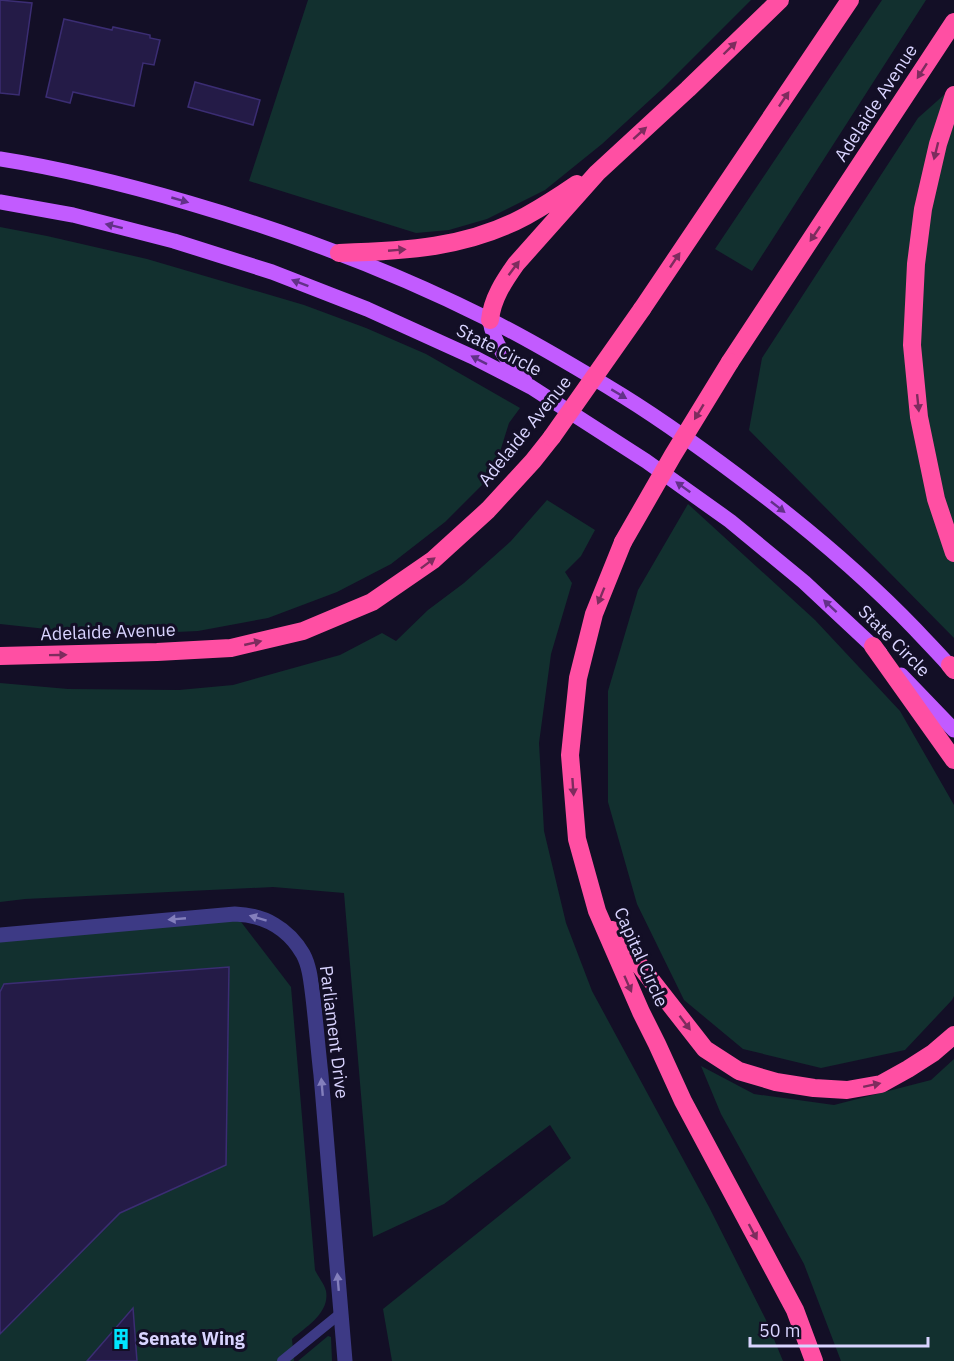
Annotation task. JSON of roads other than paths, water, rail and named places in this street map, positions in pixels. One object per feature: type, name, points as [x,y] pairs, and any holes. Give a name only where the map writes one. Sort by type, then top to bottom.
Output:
[{"type":"highway","points":[[490,320],[490,312],[505,279],[597,172],[688,89],[780,0]]},
{"type":"highway","name":"Adelaide Avenue","points":[[0,656],[231,648],[303,631],[372,602],[433,560],[488,510],[552,438],[642,309],[850,0]]},
{"type":"highway","name":"Adelaide Avenue","points":[[623,542],[730,362],[954,22]]},
{"type":"highway","points":[[954,95],[938,144],[922,209],[916,264],[912,345],[919,417],[936,499],[954,553]]},
{"type":"highway","points":[[339,253],[396,251],[445,245],[479,236],[526,216],[597,172]]},
{"type":"highway","name":"Capital Circle","points":[[623,542],[594,614],[578,678],[570,755],[577,839],[597,911],[641,1012],[683,1101],[795,1310],[814,1361]]},
{"type":"highway","points":[[873,646],[954,760]]},
{"type":"highway","points":[[597,911],[705,1049],[739,1071],[776,1082],[847,1090],[881,1084],[933,1053],[954,1035]]},
{"type":"main road","name":"State Circle","points":[[0,159],[128,185],[287,233],[339,253],[490,320],[624,397],[713,457],[845,562],[896,609],[952,669]]},
{"type":"main road","name":"State Circle","points":[[0,202],[73,215],[174,241],[272,272],[367,309],[475,358],[531,387],[646,461],[730,521],[804,582],[873,646],[954,730]]},
{"type":"main road","points":[[490,320],[500,349],[512,367],[531,387]]},
{"type":"street","name":"Parliament Drive","points":[[0,935],[246,914],[266,920],[291,938],[303,954],[309,969],[345,1361]]},
{"type":"lane","points":[[282,1361],[341,1313]]},
{"type":"place","name":"Senate Wing","points":[[121,1339]]}]
